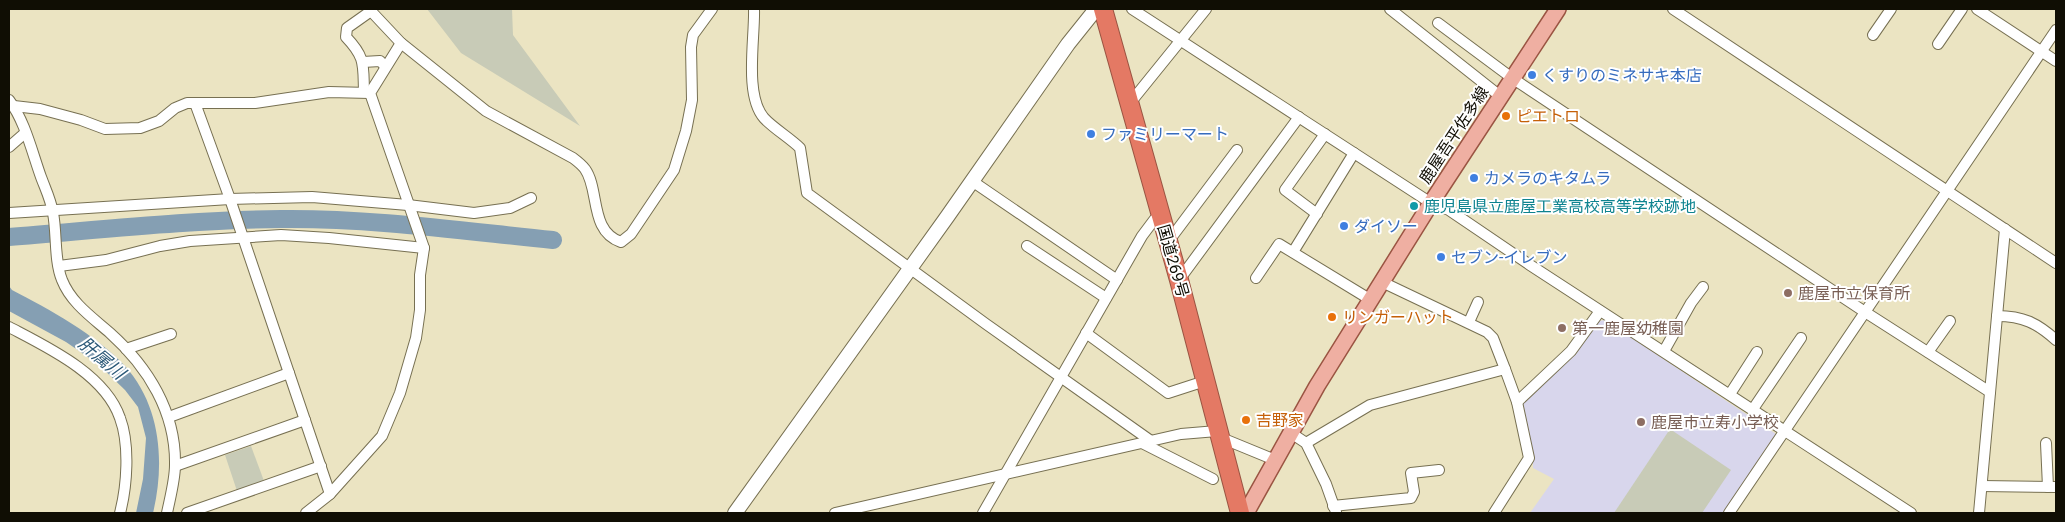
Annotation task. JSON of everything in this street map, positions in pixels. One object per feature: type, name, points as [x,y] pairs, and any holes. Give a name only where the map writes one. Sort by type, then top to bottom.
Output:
[{"type":"highway","name":"国道269号","points":[[1104,9],[1179,280],[1218,434],[1246,512]]},
{"type":"main road","name":"鹿屋吾平佐多線","points":[[1246,512],[1317,386],[1500,96],[1558,9]]},
{"type":"street","points":[[306,513],[330,494],[382,436],[400,393],[416,338],[420,310],[420,275],[424,248],[367,92],[363,62],[358,50],[346,38],[347,28],[370,10],[401,43],[486,110],[573,158],[585,169],[590,180],[600,219],[605,229],[614,239],[621,242],[631,234],[674,170],[686,131],[692,100],[691,47],[693,35],[712,9]]},
{"type":"street","points":[[754,9],[753,88],[757,106],[764,118],[800,148],[806,193],[1060,377],[1146,442],[1213,480]]},
{"type":"street","points":[[735,513],[1068,44],[1096,9]]},
{"type":"street","points":[[1132,9],[1432,203],[1449,210],[1600,311],[1911,513]]},
{"type":"street","points":[[1130,103],[1206,9]]},
{"type":"street","points":[[1390,9],[1500,96]]},
{"type":"street","points":[[1673,9],[2056,263]]},
{"type":"street","points":[[1873,35],[1891,9]]},
{"type":"street","points":[[1938,44],[1962,9]]},
{"type":"street","points":[[1977,9],[2056,61]]},
{"type":"street","points":[[1438,23],[1512,78],[1865,312],[1990,392]]},
{"type":"street","points":[[1729,513],[2056,30]]},
{"type":"street","points":[[367,92],[401,43]]},
{"type":"street","points":[[363,62],[380,60],[385,66]]},
{"type":"street","points":[[11,103],[81,120],[105,129],[140,128],[159,121],[175,108],[187,103],[256,103],[329,92],[367,92]]},
{"type":"street","points":[[11,103],[25,132],[53,211],[62,280],[77,304],[126,349],[155,385],[169,417],[174,439],[175,466],[167,513]]},
{"type":"street","points":[[195,103],[230,199],[330,494]]},
{"type":"street","points":[[1179,280],[1299,117]]},
{"type":"street","points":[[9,147],[25,132]]},
{"type":"street","points":[[1317,214],[1285,190],[1325,134]]},
{"type":"street","points":[[1168,242],[1237,150]]},
{"type":"street","points":[[1293,252],[1354,153]]},
{"type":"street","points":[[972,181],[1117,280]]},
{"type":"street","points":[[9,213],[230,199],[312,197],[474,213],[510,208],[531,198]]},
{"type":"street","points":[[983,513],[1142,236],[1154,220],[1160,216]]},
{"type":"street","points":[[1979,513],[2005,229]]},
{"type":"street","points":[[59,263],[106,260],[160,246],[190,241],[281,235],[424,248]]},
{"type":"street","points":[[1256,278],[1279,244],[1372,300]]},
{"type":"street","points":[[1027,246],[1106,298]]},
{"type":"street","points":[[1382,282],[1469,322],[1487,332],[1493,338],[1517,402],[1529,458],[1494,513]]},
{"type":"street","points":[[1664,351],[1691,303],[1703,287]]},
{"type":"street","points":[[1469,322],[1478,302]]},
{"type":"street","points":[[1517,402],[1571,350],[1600,311]]},
{"type":"street","points":[[1997,316],[2015,316],[2040,326],[2056,340]]},
{"type":"street","points":[[1928,352],[1950,321]]},
{"type":"street","points":[[9,327],[68,360],[93,379],[109,398],[120,418],[127,466],[120,513]]},
{"type":"street","points":[[1086,333],[1168,393],[1205,381]]},
{"type":"street","points":[[126,349],[171,334]]},
{"type":"street","points":[[1753,409],[1801,338]]},
{"type":"street","points":[[1730,394],[1757,352]]},
{"type":"street","points":[[1306,443],[1370,405],[1505,369]]},
{"type":"street","points":[[169,417],[289,373]]},
{"type":"street","points":[[175,466],[305,420]]},
{"type":"street","points":[[1291,433],[1306,443],[1326,484],[1335,510],[1411,498],[1414,492],[1411,473],[1439,470]]},
{"type":"street","points":[[835,513],[1181,434],[1218,434],[1275,460]]},
{"type":"street","points":[[1982,486],[2052,487],[2046,443]]},
{"type":"street","points":[[187,513],[321,466]]},
{"type":"shaded area","name":"鹿屋市立寿小学校","points":[[1605,320],[1779,436],[1726,513],[1530,513],[1554,479],[1533,468],[1533,458],[1521,408],[1524,398],[1599,321]]},
{"type":"green space","points":[[427,9],[512,9],[513,35],[580,126],[461,53]]},
{"type":"green space","points":[[1670,429],[1731,470],[1702,513],[1614,513]]},
{"type":"green space","points":[[251,446],[264,481],[237,491],[225,455]]},
{"type":"water","name":"肝属川","points":[[9,286],[12,290],[86,333],[125,366],[137,382],[153,417],[157,436],[159,475],[153,513],[136,513],[143,479],[146,438],[138,407],[125,390],[98,364],[66,342],[9,311]]},
{"type":"waterway","points":[[9,237],[179,223],[315,219],[383,223],[553,240]]},
{"type":"place","name":"くすりのミネサキ本店","points":[[1532,75]]},
{"type":"place","name":"ピエトロ","points":[[1506,116]]},
{"type":"place","name":"ファミリーマート","points":[[1091,134]]},
{"type":"place","name":"カメラのキタムラ","points":[[1474,178]]},
{"type":"place","name":"鹿児島県立鹿屋工業高校高等学校跡地","points":[[1414,206]]},
{"type":"place","name":"ダイソー","points":[[1344,226]]},
{"type":"place","name":"セブン-イレブン","points":[[1441,257]]},
{"type":"place","name":"鹿屋市立保育所","points":[[1788,293]]},
{"type":"place","name":"リンガーハット","points":[[1332,317]]},
{"type":"place","name":"第一鹿屋幼稚園","points":[[1562,328]]},
{"type":"place","name":"吉野家","points":[[1246,420]]},
{"type":"place","name":"鹿屋市立寿小学校","points":[[1641,422]]}]
